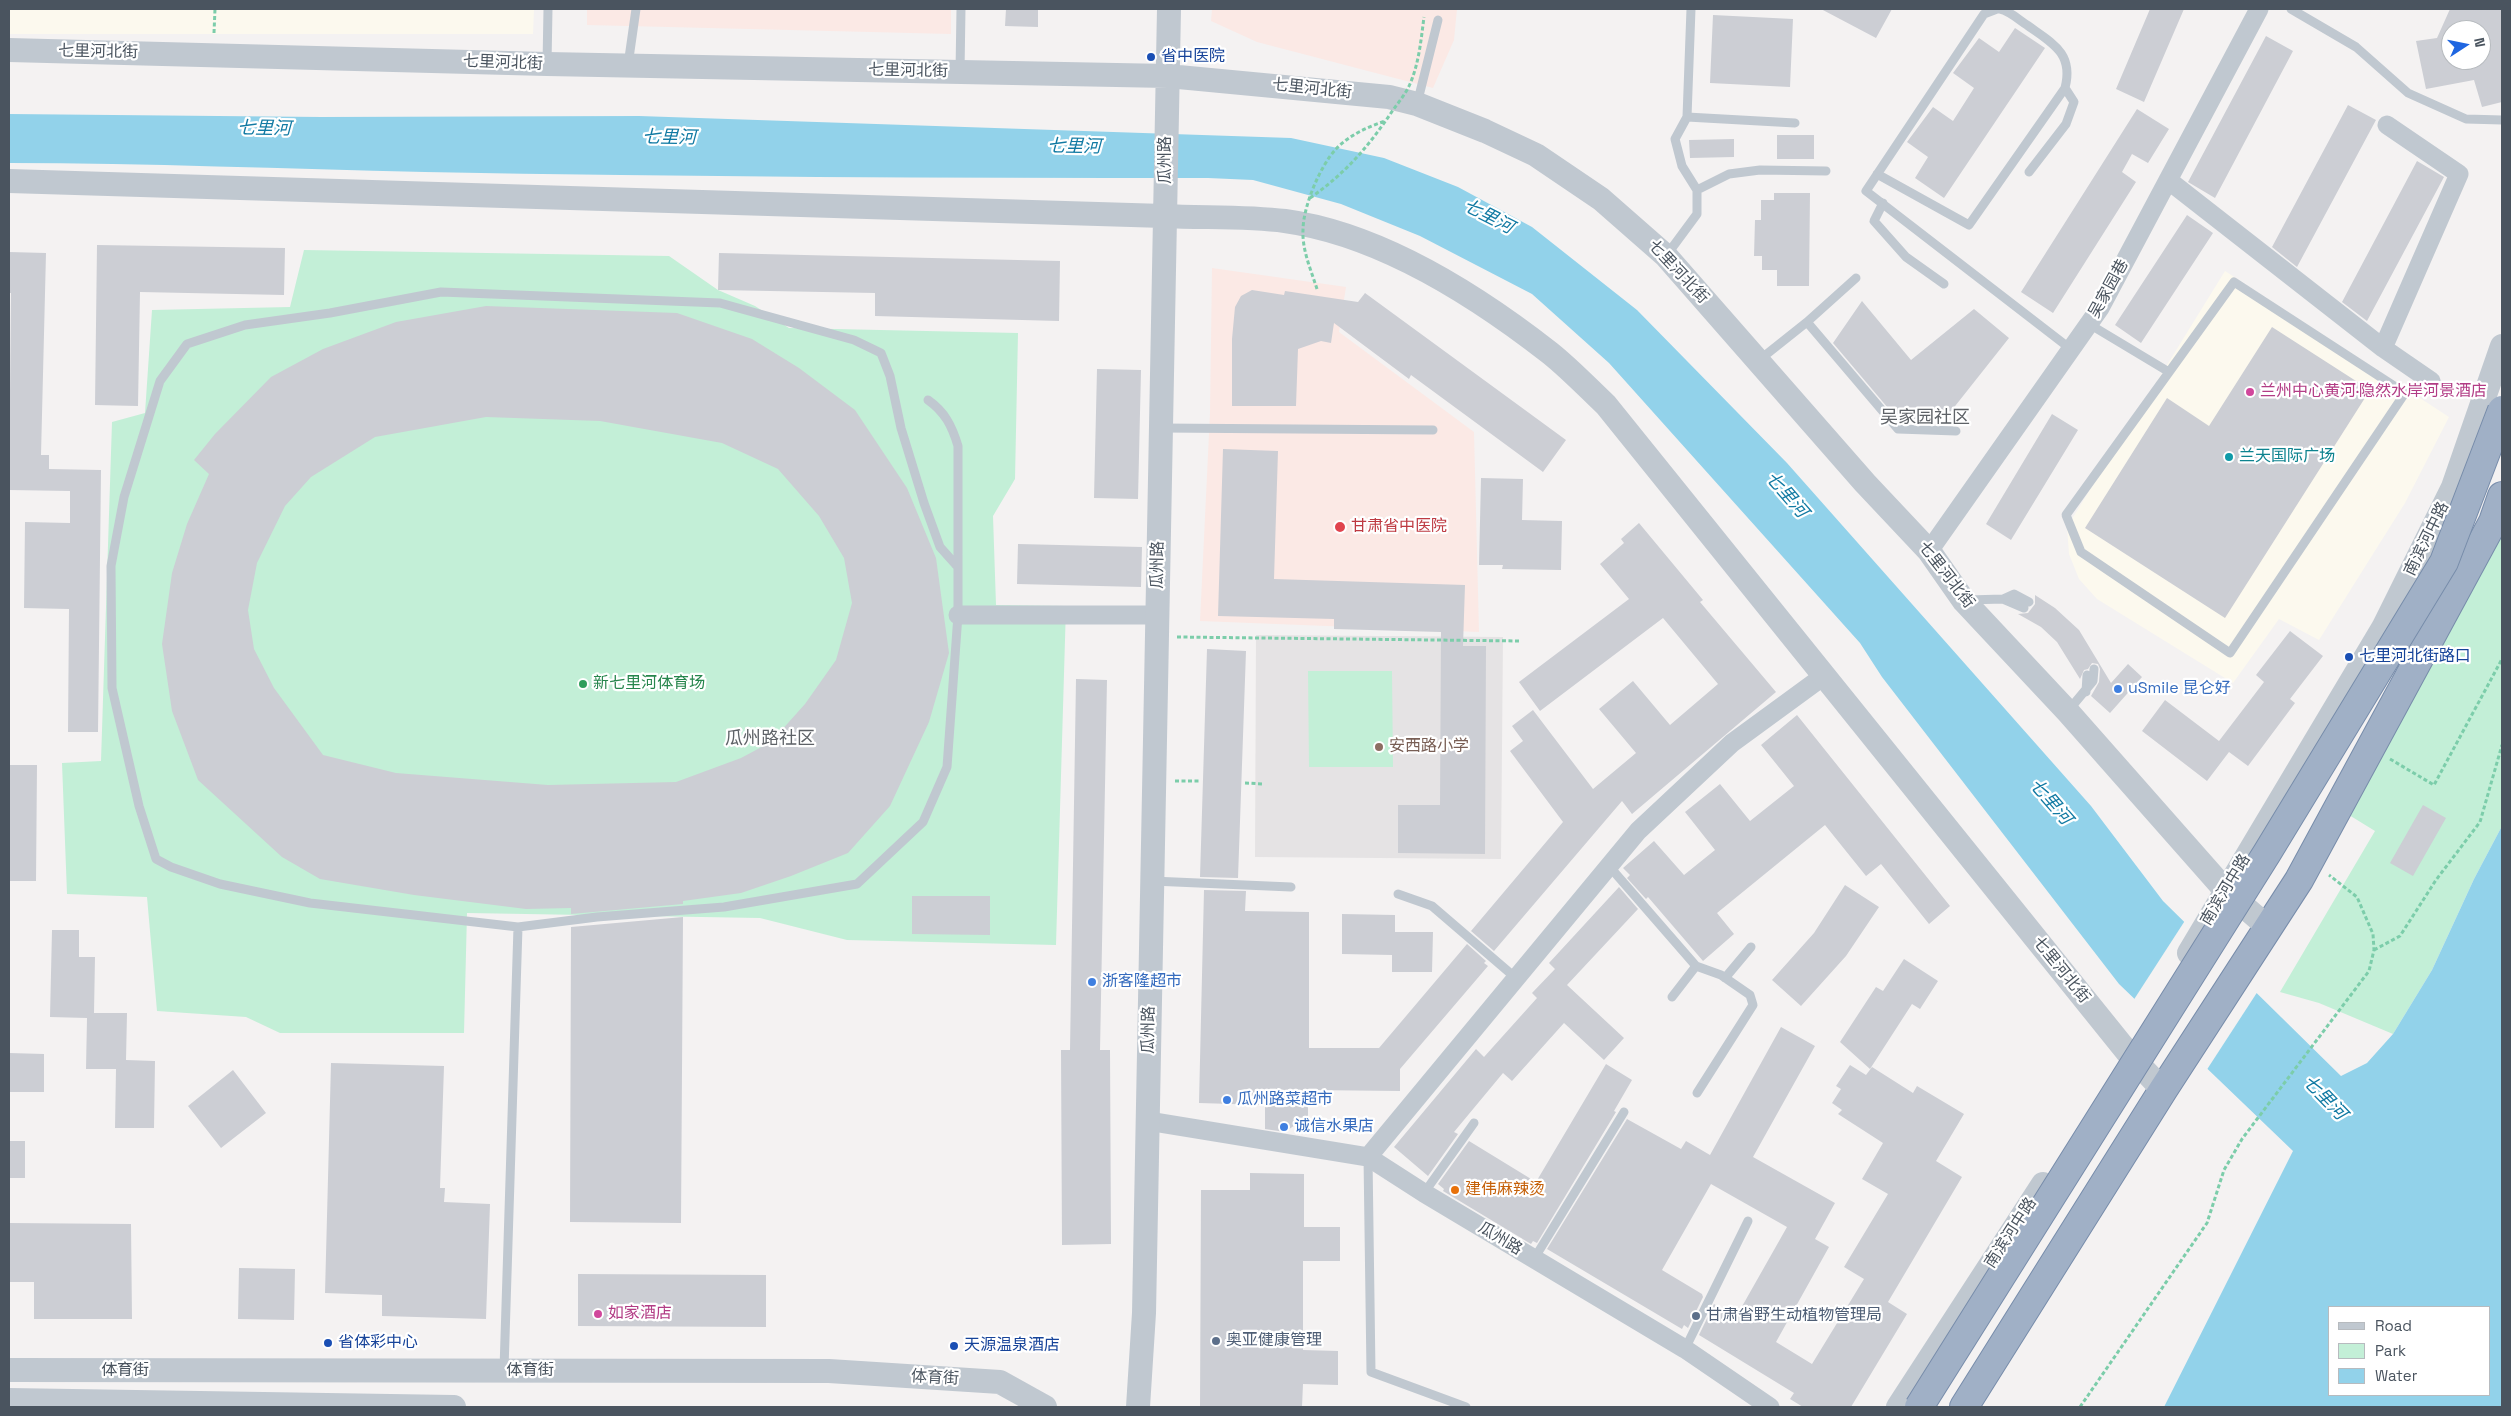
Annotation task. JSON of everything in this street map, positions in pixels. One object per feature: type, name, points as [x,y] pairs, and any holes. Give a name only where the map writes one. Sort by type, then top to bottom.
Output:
[{"type":"highway","name":"南滨河中路","points":[[1919,1407],[2267,853],[2439,570],[2474,488],[2502,410]]},
{"type":"highway","points":[[1964,1407],[2169,1081],[2269,928],[2310,860],[2493,522],[2502,496]]},
{"type":"street","name":"瓜州路","points":[[1138,1407],[1144,1313],[1169,9]]},
{"type":"street","name":"吴家园巷","points":[[1929,551],[2100,308],[2259,9]]},
{"type":"street","name":"七里河北街","points":[[9,50],[628,66],[1168,76],[1389,97],[1417,104],[1485,131],[1536,155],[1601,199],[1666,256],[1865,483],[1929,551],[1964,600],[2068,712],[2226,891],[2269,928]]},
{"type":"street","points":[[2382,348],[2459,174],[2387,125]]},
{"type":"street","points":[[2168,180],[2382,348],[2431,381]]},
{"type":"street","name":"七里河北街","points":[[9,181],[1286,221],[1358,239],[1419,268],[1478,300],[1551,354],[1606,405],[2128,1053],[2169,1081]]},
{"type":"street","name":"南滨河中路","points":[[1898,1407],[2144,1029],[2383,628],[2453,487],[2502,346]]},
{"type":"street","points":[[958,615],[1157,626]]},
{"type":"street","points":[[1368,1157],[1638,831],[1732,743],[1825,676]]},
{"type":"street","name":"瓜州路","points":[[1148,1121],[1368,1157],[1424,1193],[1685,1349],[1770,1407]]},
{"type":"street","name":"体育街","points":[[9,1370],[829,1371],[1000,1382],[1045,1407]]},
{"type":"street","name":"体育街","points":[[9,1400],[34,1404],[454,1407]]},
{"type":"lane","points":[[546,64],[548,9]]},
{"type":"lane","points":[[628,66],[636,9]]},
{"type":"lane","points":[[960,72],[961,9]]},
{"type":"lane","points":[[1666,256],[1698,214],[1697,190],[1682,166],[1674,139],[1687,117],[1691,9]]},
{"type":"lane","points":[[1877,174],[1969,225],[2065,88],[2068,66],[2057,47],[1999,9],[1984,14],[1877,174],[1866,191],[2072,350]]},
{"type":"lane","points":[[2291,9],[2356,46],[2408,93],[2466,119],[2502,120]]},
{"type":"lane","points":[[1417,104],[1438,20]]},
{"type":"lane","points":[[2028,172],[2066,124],[2074,102],[2065,88]]},
{"type":"lane","points":[[1687,117],[1795,123]]},
{"type":"lane","points":[[1697,190],[1729,174],[1760,170],[1826,171]]},
{"type":"lane","points":[[1883,203],[1874,221],[1906,257],[1944,284]]},
{"type":"lane","points":[[1758,361],[1856,278]]},
{"type":"lane","points":[[2234,282],[2405,393],[2230,653],[2080,552],[2066,515],[2169,372],[2234,282]]},
{"type":"lane","points":[[928,400],[940,408],[952,426],[958,446],[958,615],[948,767],[923,822],[857,884],[724,907],[597,917],[518,926],[310,903],[220,884],[171,867],[156,858],[139,806],[112,688],[111,566],[124,497],[160,381],[186,344],[245,325],[330,313],[441,292],[720,303],[854,340],[881,353],[890,376],[901,428],[940,547],[957,566]]},
{"type":"lane","points":[[1806,322],[1898,429],[1956,431]]},
{"type":"lane","points":[[2089,324],[2169,372]]},
{"type":"lane","points":[[1160,428],[1433,430]]},
{"type":"lane","points":[[1964,600],[2002,599],[2014,594],[2026,605]]},
{"type":"lane","points":[[2068,712],[2086,692],[2090,672]]},
{"type":"lane","points":[[1609,866],[1696,966],[1726,978],[1750,995],[1752,1005],[1697,1093]]},
{"type":"lane","points":[[1152,881],[1291,887]]},
{"type":"lane","points":[[1398,894],[1432,906],[1517,979]]},
{"type":"lane","points":[[504,1371],[518,926]]},
{"type":"lane","points":[[1726,978],[1751,947]]},
{"type":"lane","points":[[1672,997],[1696,966]]},
{"type":"lane","points":[[1534,1259],[1624,1112]]},
{"type":"lane","points":[[1424,1193],[1474,1123]]},
{"type":"lane","points":[[1368,1157],[1371,1372],[1466,1407]]},
{"type":"lane","points":[[1685,1349],[1748,1221]]},
{"type":"path","points":[[1310,198],[1336,180],[1381,131],[1386,120],[1410,86],[1419,53],[1424,17]]},
{"type":"path","points":[[1317,289],[1306,256],[1303,229],[1310,198],[1317,180],[1336,149],[1356,133],[1386,120]]},
{"type":"path","points":[[1157,626],[1520,641]]},
{"type":"path","points":[[2371,748],[2434,785],[2502,659]]},
{"type":"path","points":[[2374,950],[2400,936],[2436,880],[2480,822],[2502,745]]},
{"type":"path","points":[[1245,783],[1263,784]]},
{"type":"path","points":[[2080,1407],[2207,1223],[2224,1170],[2242,1139],[2369,971],[2374,950],[2373,934],[2357,897],[2310,860]]},
{"type":"shaded area","points":[[9,9],[534,9],[533,34],[9,34]]},
{"type":"shaded area","points":[[587,9],[951,9],[951,34],[587,25]]},
{"type":"shaded area","points":[[1212,9],[1457,9],[1454,40],[1433,88],[1257,42],[1211,21]]},
{"type":"shaded area","name":"甘肃省中医院","points":[[1212,268],[1346,287],[1339,332],[1474,432],[1479,632],[1200,621],[1210,413]]},
{"type":"shaded area","points":[[2225,271],[2449,417],[2405,503],[2319,640],[2279,619],[2233,683],[2097,599],[2079,579],[2069,554],[2067,527]]},
{"type":"shaded area","name":"安西路小学","points":[[1256,635],[1503,637],[1501,859],[1255,857]]},
{"type":"green space","name":"新七里河体育场","points":[[304,250],[669,256],[718,290],[755,306],[789,328],[1018,333],[1015,479],[993,516],[996,605],[1066,606],[1056,945],[847,940],[760,918],[467,913],[464,1033],[280,1033],[246,1017],[157,1011],[147,897],[67,894],[62,763],[101,761],[112,422],[145,413],[152,310],[290,307]]},
{"type":"green space","points":[[2502,529],[2502,826],[2474,879],[2432,970],[2393,1034],[2319,1003],[2280,992],[2375,831],[2349,815]]},
{"type":"green space","points":[[1308,671],[1392,671],[1393,767],[1309,767]]},
{"type":"water","name":"七里河","points":[[9,114],[322,117],[639,116],[1291,138],[1384,158],[1458,187],[1532,227],[1637,310],[1787,463],[2091,806],[2163,901],[2341,1076],[2367,1063],[2393,1034],[2432,970],[2474,879],[2502,826],[2502,1407],[2164,1407],[2293,1151],[2119,984],[1882,677],[1860,643],[1609,363],[1532,294],[1420,236],[1341,204],[1253,180],[1208,178],[621,175],[9,163]]},
{"type":"pier","points":[[2186,919],[2258,991],[2206,1071],[2133,1001]]},
{"type":"building","points":[[1006,9],[1038,9],[1038,27],[1005,26]]},
{"type":"building","points":[[1821,9],[1892,9],[1876,38]]},
{"type":"building","points":[[2150,9],[2184,9],[2144,102],[2116,89]]},
{"type":"building","points":[[2450,9],[2502,9],[2502,102],[2482,107],[2474,80],[2426,89],[2416,41],[2437,38],[2441,29],[2441,70],[2491,70],[2491,20],[2445,20]]},
{"type":"building","points":[[1713,15],[1793,19],[1790,87],[1710,83]]},
{"type":"building","points":[[2015,28],[2045,48],[1944,198],[1915,178],[1928,157],[1907,142],[1933,107],[1953,121],[1974,88],[1953,73],[1979,38],[1999,52]]},
{"type":"building","points":[[2266,36],[2293,51],[2215,198],[2188,182]]},
{"type":"building","points":[[2348,105],[2376,120],[2297,267],[2272,247]]},
{"type":"building","points":[[2137,109],[2169,129],[2148,163],[2132,154],[2122,172],[2136,182],[2053,313],[2021,292]]},
{"type":"building","points":[[1777,135],[1814,135],[1814,159],[1777,159]]},
{"type":"building","points":[[1734,139],[1734,157],[1690,158],[1689,140]]},
{"type":"building","points":[[2417,161],[2444,177],[2367,321],[2342,302]]},
{"type":"building","points":[[1774,193],[1810,193],[1809,286],[1777,286],[1777,270],[1762,270],[1762,256],[1754,256],[1755,220],[1761,220],[1761,200],[1774,200]]},
{"type":"building","points":[[2187,215],[2213,233],[2141,343],[2115,325]]},
{"type":"building","points":[[97,245],[285,248],[284,295],[140,292],[138,406],[95,405]]},
{"type":"building","points":[[9,252],[46,253],[41,455],[49,455],[49,469],[101,470],[98,732],[68,732],[69,609],[24,608],[25,522],[70,523],[70,491],[9,490],[11,293],[9,293]]},
{"type":"building","points":[[719,253],[1060,261],[1059,321],[875,316],[875,293],[718,290]]},
{"type":"building","points":[[1252,290],[1284,295],[1285,291],[1358,302],[1365,293],[1566,440],[1543,472],[1411,375],[1409,379],[1334,323],[1331,343],[1321,341],[1298,349],[1296,406],[1232,406],[1232,339],[1235,307],[1241,296]]},
{"type":"building","points":[[1862,301],[1911,360],[1974,309],[2009,338],[1948,415],[1899,421],[1833,343]]},
{"type":"building","points":[[486,306],[677,313],[752,339],[799,368],[855,410],[907,488],[936,558],[949,653],[929,722],[890,806],[848,853],[791,876],[741,893],[683,901],[683,904],[571,914],[571,908],[526,909],[414,895],[320,879],[282,857],[198,780],[172,711],[162,644],[172,573],[187,524],[209,474],[194,460],[215,434],[271,377],[323,349],[396,322]],"holes":[[[486,417],[600,421],[722,443],[778,469],[819,516],[844,558],[852,603],[836,660],[805,704],[771,742],[741,758],[676,782],[548,785],[396,773],[323,755],[274,688],[254,649],[248,610],[257,563],[285,506],[311,477],[375,437]]]},
{"type":"building","name":"兰天国际广场","points":[[2272,327],[2370,390],[2225,618],[2085,528],[2167,398],[2209,426]]},
{"type":"building","points":[[1097,369],[1141,370],[1138,499],[1094,498]]},
{"type":"building","points":[[2052,414],[2078,430],[2011,540],[1986,524]]},
{"type":"building","points":[[1223,449],[1278,451],[1274,579],[1465,585],[1463,646],[1486,646],[1485,854],[1398,853],[1398,805],[1440,805],[1441,632],[1334,629],[1334,619],[1218,616]]},
{"type":"building","points":[[1481,478],[1523,479],[1522,520],[1562,521],[1561,570],[1502,569],[1503,565],[1479,565]]},
{"type":"building","points":[[1639,523],[1703,600],[1700,602],[1776,692],[1632,814],[1622,801],[1494,951],[1471,931],[1563,822],[1510,751],[1523,741],[1512,726],[1533,710],[1593,789],[1636,753],[1599,709],[1633,681],[1670,725],[1718,684],[1663,618],[1540,711],[1519,682],[1629,599],[1600,564],[1624,543],[1621,539]]},
{"type":"building","points":[[1018,544],[1142,547],[1141,587],[1017,584]]},
{"type":"building","points":[[2035,595],[2055,608],[2079,630],[2111,683],[2128,664],[2142,677],[2110,713],[2091,696],[2099,682],[2100,669],[2098,664],[2092,663],[2088,669],[2084,670],[2080,679],[2057,642],[2041,627],[2018,614],[2028,613],[2035,604]]},
{"type":"building","points":[[2290,631],[2323,656],[2290,699],[2295,703],[2248,766],[2229,752],[2207,781],[2142,731],[2165,700],[2219,741],[2264,682],[2256,675]]},
{"type":"building","points":[[1207,649],[1246,651],[1238,878],[1200,877]]},
{"type":"building","points":[[1076,679],[1107,680],[1100,1050],[1110,1050],[1111,1244],[1062,1245],[1061,1050],[1070,1050]]},
{"type":"building","points":[[1797,715],[1950,906],[1929,924],[1881,864],[1866,876],[1825,825],[1717,913],[1734,934],[1703,961],[1648,897],[1646,899],[1627,878],[1630,875],[1623,868],[1654,841],[1684,875],[1715,850],[1685,812],[1720,784],[1750,821],[1794,786],[1761,745]]},
{"type":"building","points":[[9,765],[37,765],[36,881],[9,881]]},
{"type":"building","points":[[2423,805],[2446,818],[2413,876],[2390,863]]},
{"type":"building","points":[[1845,885],[1879,907],[1846,956],[1801,1006],[1772,980],[1814,933]]},
{"type":"building","points":[[1619,887],[1638,909],[1567,985],[1624,1038],[1604,1060],[1564,1023],[1512,1081],[1503,1073],[1454,1132],[1458,1134],[1428,1176],[1394,1147],[1476,1049],[1484,1057],[1537,998],[1532,993],[1555,969],[1549,963]]},
{"type":"building","points":[[1204,890],[1246,891],[1245,911],[1309,912],[1309,1048],[1379,1048],[1467,944],[1486,961],[1484,963],[1488,966],[1400,1069],[1400,1091],[1308,1090],[1308,1116],[1285,1132],[1265,1129],[1265,1105],[1199,1103]]},
{"type":"building","points":[[912,896],[990,896],[990,935],[912,934]]},
{"type":"building","points":[[1342,914],[1395,915],[1395,932],[1433,932],[1432,972],[1392,972],[1392,955],[1342,954]]},
{"type":"building","points":[[683,917],[681,1223],[570,1222],[571,927]]},
{"type":"building","points":[[52,930],[79,930],[79,957],[95,957],[94,1013],[127,1013],[126,1060],[155,1061],[154,1128],[115,1128],[116,1069],[86,1069],[87,1018],[50,1017]]},
{"type":"building","points":[[1904,959],[1938,981],[1920,1009],[1912,1004],[1870,1069],[1840,1042],[1876,987],[1883,991]]},
{"type":"building","points":[[1781,1027],[1815,1046],[1753,1157],[1835,1203],[1815,1239],[1829,1247],[1776,1342],[1812,1364],[1864,1279],[1844,1267],[1888,1194],[1862,1179],[1883,1143],[1838,1114],[1842,1110],[1832,1103],[1841,1089],[1836,1086],[1850,1065],[1866,1075],[1872,1067],[1913,1093],[1917,1086],[1964,1114],[1936,1161],[1962,1177],[1888,1302],[1907,1314],[1851,1407],[1803,1407],[1790,1399],[1794,1393],[1699,1335],[1714,1304],[1736,1317],[1787,1227],[1711,1184],[1662,1270],[1702,1294],[1703,1297],[1688,1328],[1684,1325],[1682,1329],[1547,1249],[1627,1119],[1681,1149],[1686,1141],[1710,1155]]},
{"type":"building","points":[[9,1053],[44,1054],[44,1092],[9,1092]]},
{"type":"building","points":[[331,1063],[444,1066],[440,1188],[445,1188],[444,1202],[490,1204],[486,1319],[382,1316],[382,1295],[325,1293]]},
{"type":"building","points":[[1606,1064],[1632,1080],[1614,1111],[1616,1112],[1537,1243],[1533,1241],[1531,1244],[1443,1191],[1444,1189],[1438,1184],[1469,1141],[1536,1182]]},
{"type":"building","points":[[233,1070],[266,1113],[221,1148],[188,1106]]},
{"type":"building","points":[[9,1141],[25,1141],[25,1178],[9,1178]]},
{"type":"building","points":[[1250,1173],[1304,1174],[1304,1227],[1340,1227],[1340,1261],[1303,1261],[1303,1350],[1338,1351],[1338,1385],[1303,1384],[1302,1407],[1200,1407],[1201,1190],[1250,1190]]},
{"type":"building","points":[[9,1223],[131,1224],[132,1319],[34,1319],[34,1282],[9,1282]]},
{"type":"building","points":[[239,1268],[295,1269],[294,1320],[238,1319]]},
{"type":"building","points":[[578,1274],[766,1275],[766,1327],[578,1326]]},
{"type":"place","name":"省中医院","points":[[1151,57]]},
{"type":"place","name":"兰州中心黄河·隐然水岸河景酒店","points":[[2250,392]]},
{"type":"place","name":"兰天国际广场","points":[[2229,457]]},
{"type":"place","name":"甘肃省中医院","points":[[1340,527]]},
{"type":"place","name":"七里河北街路口","points":[[2349,657]]},
{"type":"place","name":"新七里河体育场","points":[[583,684]]},
{"type":"place","name":"uSmile 昆仑好","points":[[2118,689]]},
{"type":"place","name":"安西路小学","points":[[1379,747]]},
{"type":"place","name":"浙客隆超市","points":[[1092,982]]},
{"type":"place","name":"瓜州路菜超市","points":[[1227,1100]]},
{"type":"place","name":"诚信水果店","points":[[1284,1127]]},
{"type":"place","name":"建伟麻辣烫","points":[[1455,1190]]},
{"type":"place","name":"如家酒店","points":[[598,1314]]},
{"type":"place","name":"甘肃省野生动植物管理局","points":[[1696,1316]]},
{"type":"place","name":"奥亚健康管理","points":[[1216,1341]]},
{"type":"place","name":"省体彩中心","points":[[328,1343]]},
{"type":"place","name":"天源温泉酒店","points":[[954,1346]]},
{"type":"district","name":"吴家园社区","points":[[1925,418]]},
{"type":"district","name":"瓜州路社区","points":[[770,739]]}]
